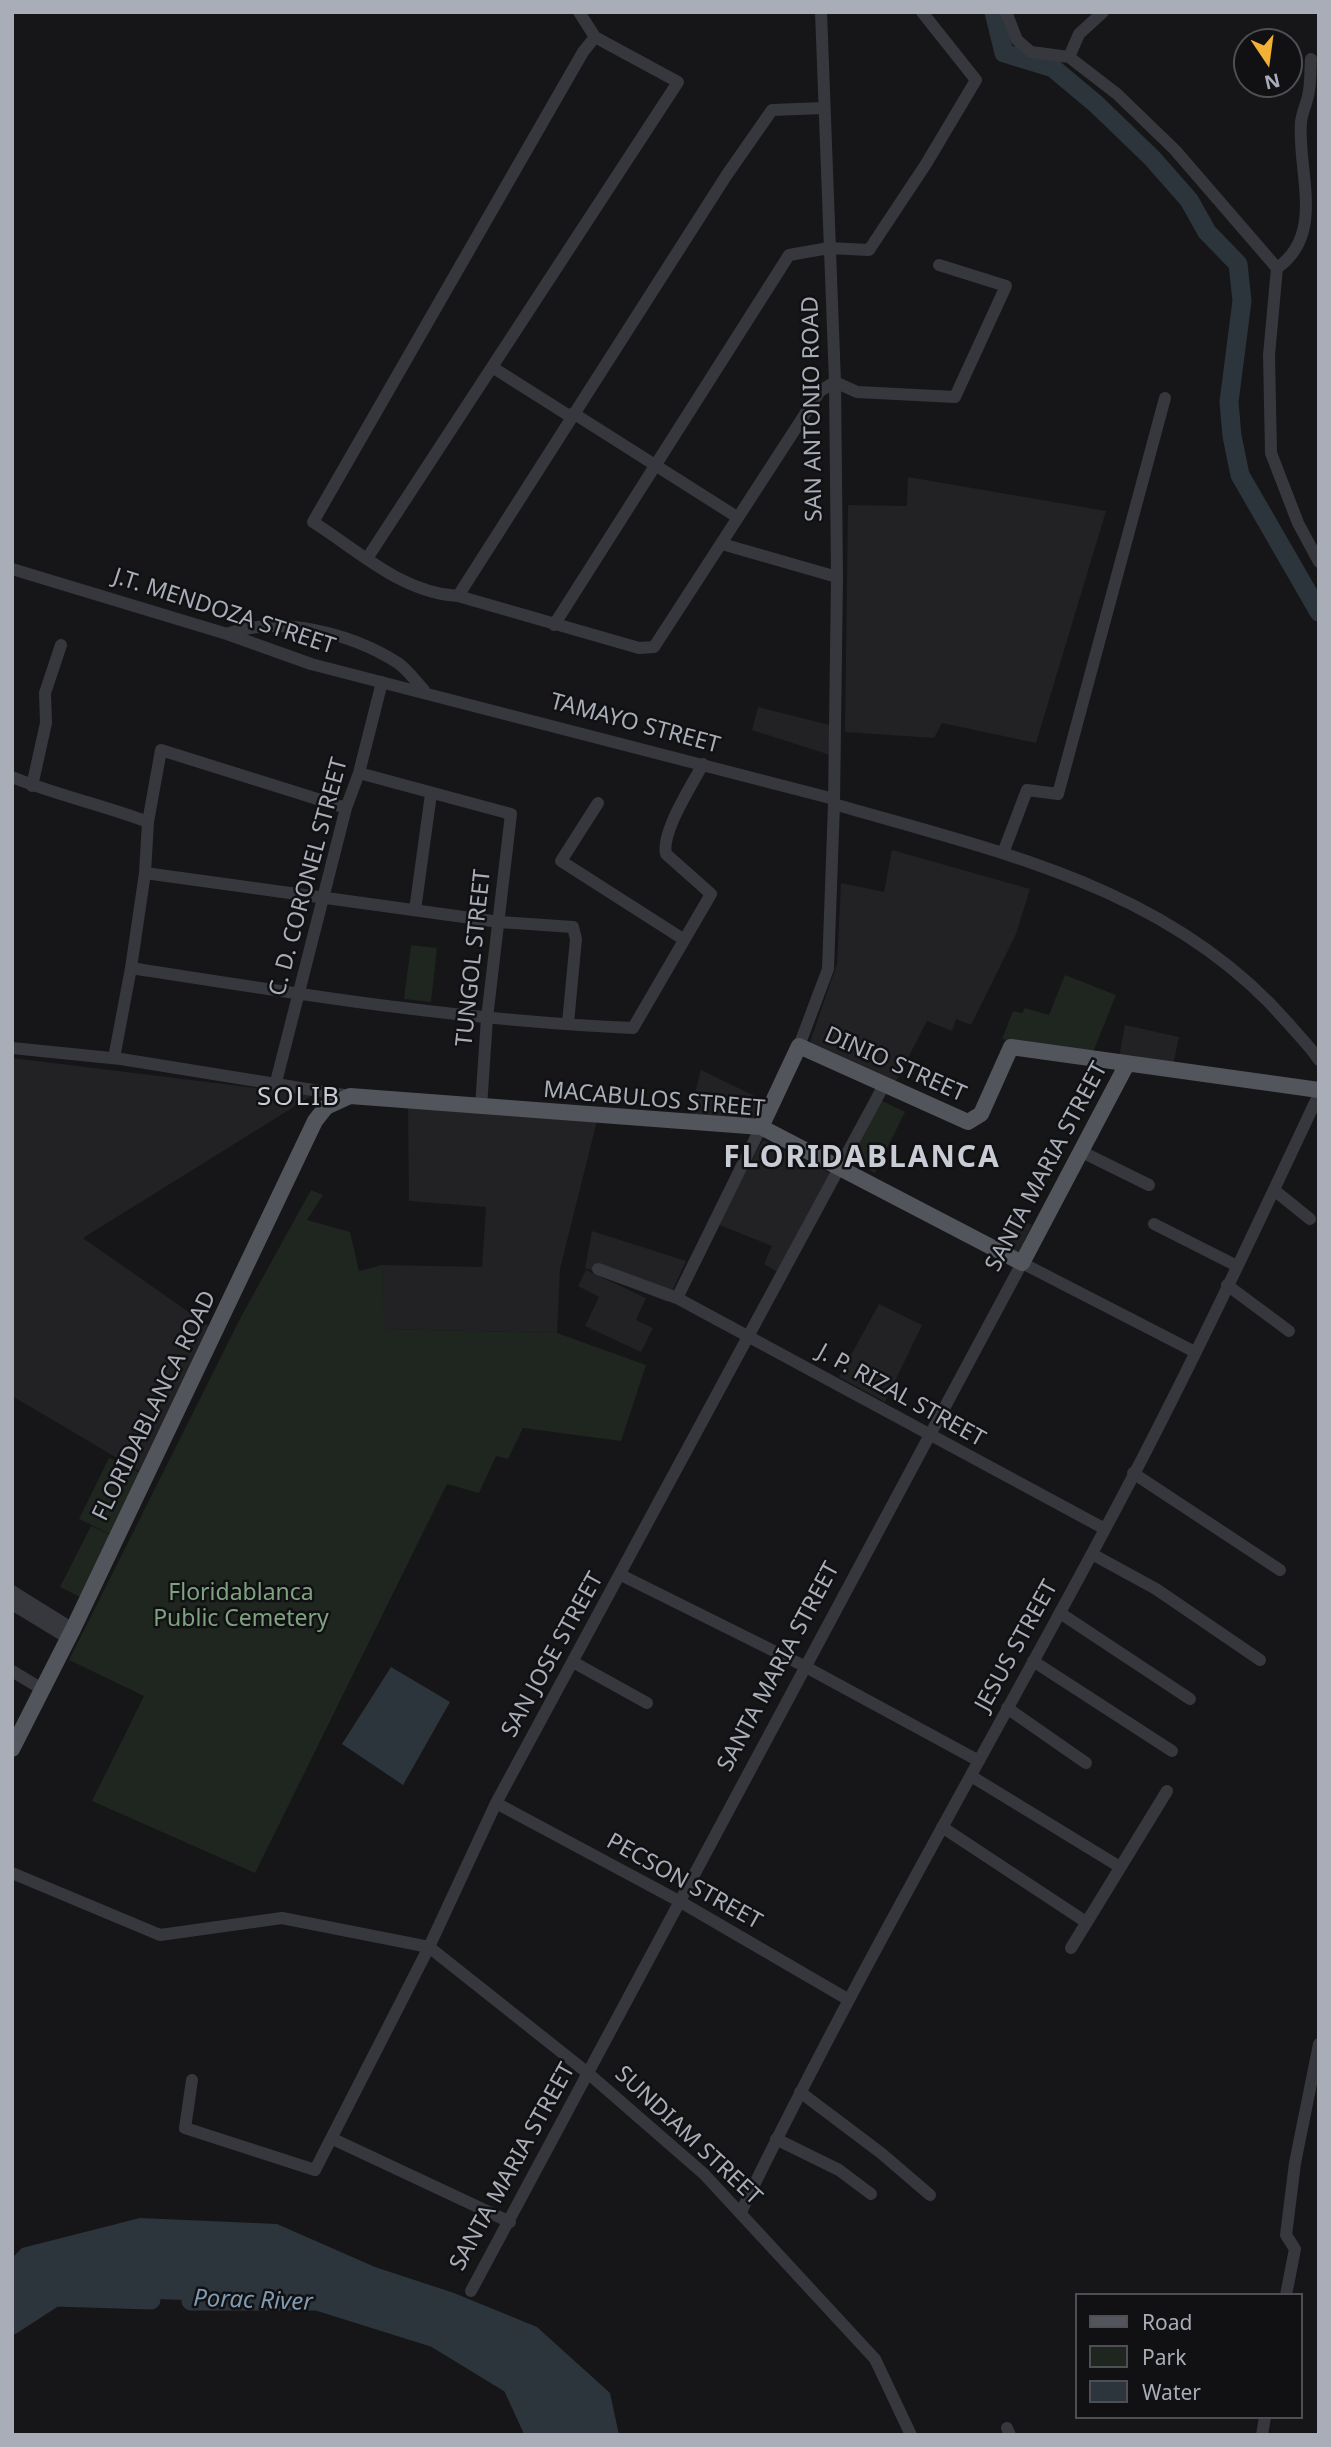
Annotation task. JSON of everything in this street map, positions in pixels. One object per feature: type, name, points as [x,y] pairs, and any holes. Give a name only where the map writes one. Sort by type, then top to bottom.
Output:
[{"type":"main road","name":"DINIO STREET","points":[[799,1046],[962,1121],[974,1121],[981,1114],[1011,1047],[1127,1065]]},
{"type":"main road","points":[[761,1127],[799,1046]]},
{"type":"main road","points":[[1127,1065],[1319,1092]]},
{"type":"main road","name":"SANTA MARIA STREET","points":[[1022,1263],[1127,1065]]},
{"type":"main road","name":"MACABULOS STREET","points":[[350,1096],[761,1127],[1022,1263]]},
{"type":"main road","name":"FLORIDABLANCA ROAD","points":[[12,1749],[71,1633],[315,1121],[326,1107],[350,1096]]},
{"type":"street","points":[[368,557],[678,82],[595,37],[579,12]]},
{"type":"street","name":"SAN ANTONIO ROAD","points":[[799,1046],[828,969],[834,801],[837,577],[835,382],[821,12]]},
{"type":"street","points":[[554,625],[789,255],[829,248],[869,250],[926,164],[976,80],[922,12]]},
{"type":"street","points":[[1006,12],[1017,40],[1031,52],[1069,57],[1117,94],[1175,150],[1277,268],[1269,355],[1271,453],[1298,523],[1319,562]]},
{"type":"street","points":[[1069,57],[1079,34],[1103,12]]},
{"type":"street","points":[[595,37],[570,74],[313,522],[368,557],[395,578],[439,595],[458,596],[648,650],[654,647],[820,391],[835,382],[857,392],[955,397],[1006,286],[939,265]]},
{"type":"street","points":[[1277,268],[1292,257],[1305,222],[1306,191],[1301,121],[1309,94],[1311,58]]},
{"type":"street","points":[[458,596],[726,176],[772,110],[824,108]]},
{"type":"street","points":[[492,367],[737,517]]},
{"type":"street","points":[[1003,853],[1027,790],[1058,794],[1165,398]]},
{"type":"street","points":[[722,544],[837,577]]},
{"type":"street","name":"J.T. MENDOZA STREET","points":[[12,569],[227,634],[311,664],[424,691]]},
{"type":"street","points":[[227,634],[250,626],[315,632],[356,640],[400,665],[424,691]]},
{"type":"street","points":[[32,786],[46,723],[44,693],[61,645]]},
{"type":"street","name":"C. D. CORONEL STREET","points":[[276,1082],[325,899],[346,808],[359,773],[382,682]]},
{"type":"street","name":"TAMAYO STREET","points":[[424,691],[834,801],[1003,853],[1090,884],[1156,916],[1230,966],[1263,995],[1319,1060]]},
{"type":"street","points":[[114,1058],[131,968],[145,873],[148,822],[161,750],[346,808]]},
{"type":"street","points":[[131,968],[299,994],[487,1018],[633,1028],[711,894],[666,854],[664,847],[671,826],[703,764]]},
{"type":"street","points":[[359,773],[430,794],[415,910]]},
{"type":"street","points":[[12,777],[32,786],[102,805],[148,822]]},
{"type":"street","name":"TUNGOL STREET","points":[[430,794],[511,814],[487,1018],[481,1107]]},
{"type":"street","points":[[598,803],[561,861],[683,939]]},
{"type":"street","points":[[145,873],[500,922],[573,927],[576,939],[568,1023]]},
{"type":"street","points":[[12,1048],[114,1058],[350,1096]]},
{"type":"street","name":"SAN JOSE STREET","points":[[192,2080],[185,2128],[315,2170],[429,1947],[496,1803],[750,1338],[884,1085]]},
{"type":"street","name":"JESUS STREET","points":[[741,2212],[849,2000],[1105,1529],[1195,1352],[1319,1092]]},
{"type":"street","points":[[677,1298],[761,1127]]},
{"type":"street","points":[[1080,1151],[1149,1185]]},
{"type":"street","points":[[1274,1190],[1310,1219]]},
{"type":"street","points":[[1154,1224],[1237,1266]]},
{"type":"street","name":"MACABULOS STREET","points":[[1022,1263],[1195,1352]]},
{"type":"street","name":"SANTA MARIA STREET","points":[[471,2291],[1022,1263]]},
{"type":"street","name":"J. P. RIZAL STREET","points":[[598,1269],[677,1298],[1105,1529]]},
{"type":"street","points":[[1227,1285],[1289,1331]]},
{"type":"street","points":[[1133,1473],[1280,1570]]},
{"type":"street","points":[[1092,1554],[1156,1589],[1260,1660]]},
{"type":"street","points":[[621,1575],[804,1666],[979,1761]]},
{"type":"street","points":[[12,1591],[71,1633]]},
{"type":"street","points":[[12,1604],[71,1633]]},
{"type":"street","points":[[1060,1613],[1190,1699]]},
{"type":"street","points":[[1033,1661],[1172,1751]]},
{"type":"street","points":[[573,1662],[647,1703]]},
{"type":"street","points":[[12,1671],[43,1689]]},
{"type":"street","points":[[1007,1708],[1086,1763]]},
{"type":"street","points":[[971,1776],[1119,1867]]},
{"type":"street","points":[[1071,1948],[1167,1790]]},
{"type":"street","name":"PECSON STREET","points":[[496,1803],[679,1901],[849,2000]]},
{"type":"street","points":[[942,1827],[1086,1922]]},
{"type":"street","name":"SUNDIAM STREET","points":[[12,1873],[160,1936],[282,1919],[429,1947],[589,2074],[704,2174],[875,2359],[911,2435]]},
{"type":"street","points":[[1286,2293],[1295,2249],[1286,2235],[1295,2163],[1319,2044]]},
{"type":"street","points":[[800,2092],[881,2153],[930,2195]]},
{"type":"street","points":[[333,2139],[510,2222]]},
{"type":"street","points":[[776,2139],[839,2170],[871,2194]]},
{"type":"shaded area","points":[[908,477],[1106,511],[1036,743],[942,723],[934,738],[845,732],[848,505],[907,506]]},
{"type":"shaded area","points":[[758,707],[830,725],[830,755],[752,730]]},
{"type":"shaded area","points":[[892,850],[1030,889],[1016,934],[971,1025],[956,1019],[952,1031],[927,1021],[896,1081],[810,1042],[837,964],[841,883],[884,892]]},
{"type":"shaded area","points":[[1125,1025],[1179,1037],[1173,1065],[1119,1057]]},
{"type":"shaded area","points":[[12,1058],[313,1095],[83,1238],[213,1329],[141,1472],[12,1396]]},
{"type":"shaded area","points":[[701,1070],[765,1101],[759,1115],[753,1119],[689,1116]]},
{"type":"shaded area","points":[[408,1108],[597,1121],[560,1269],[557,1333],[383,1329],[382,1265],[482,1267],[486,1207],[409,1201]]},
{"type":"shaded area","points":[[763,1140],[830,1173],[777,1272],[764,1264],[772,1246],[717,1224]]},
{"type":"shaded area","points":[[1011,1215],[1032,1225],[1018,1254],[997,1244]]},
{"type":"shaded area","points":[[592,1231],[686,1261],[667,1302],[585,1268]]},
{"type":"shaded area","points":[[586,1270],[646,1298],[636,1320],[653,1328],[641,1352],[585,1326],[599,1297],[578,1286]]},
{"type":"shaded area","points":[[879,1304],[922,1325],[885,1402],[839,1377]]},
{"type":"green space","points":[[411,945],[437,948],[431,1002],[404,999]]},
{"type":"green space","points":[[1065,975],[1116,995],[1091,1057],[1002,1039],[1013,1011],[1022,1013],[1025,1008],[1049,1015]]},
{"type":"green space","points":[[876,1098],[905,1112],[875,1173],[846,1158]]},
{"type":"green space","name":"Floridablanca Public Cemetery","points":[[311,1190],[323,1195],[307,1220],[350,1232],[359,1271],[382,1265],[384,1329],[557,1333],[646,1365],[621,1441],[523,1428],[508,1459],[496,1456],[479,1493],[447,1484],[255,1873],[92,1801],[144,1696],[69,1660],[242,1315]]},
{"type":"green space","points":[[109,1458],[140,1473],[110,1534],[79,1519]]},
{"type":"green space","points":[[91,1526],[111,1535],[80,1597],[60,1587]]},
{"type":"water","points":[[391,1667],[450,1702],[403,1785],[342,1744]]},
{"type":"water","points":[[140,2218],[277,2224],[375,2267],[454,2293],[537,2327],[610,2393],[619,2435],[539,2435],[530,2407],[493,2363],[386,2317],[290,2295],[212,2301],[72,2296],[26,2312],[12,2323],[12,2258],[22,2248]]},
{"type":"waterway","points":[[994,12],[1004,53],[1053,68],[1096,104],[1152,158],[1189,200],[1207,232],[1238,264],[1242,301],[1229,402],[1240,475],[1319,612]]},
{"type":"waterway","name":"Porac River","points":[[12,2325],[55,2297],[151,2300]]},
{"type":"waterway","name":"Porac River","points":[[191,2301],[317,2301],[435,2338],[512,2385],[535,2435]]},
{"type":"district","name":"SOLIB","points":[[299,1098]]},
{"type":"district","name":"FLORIDABLANCA","points":[[862,1158]]}]
